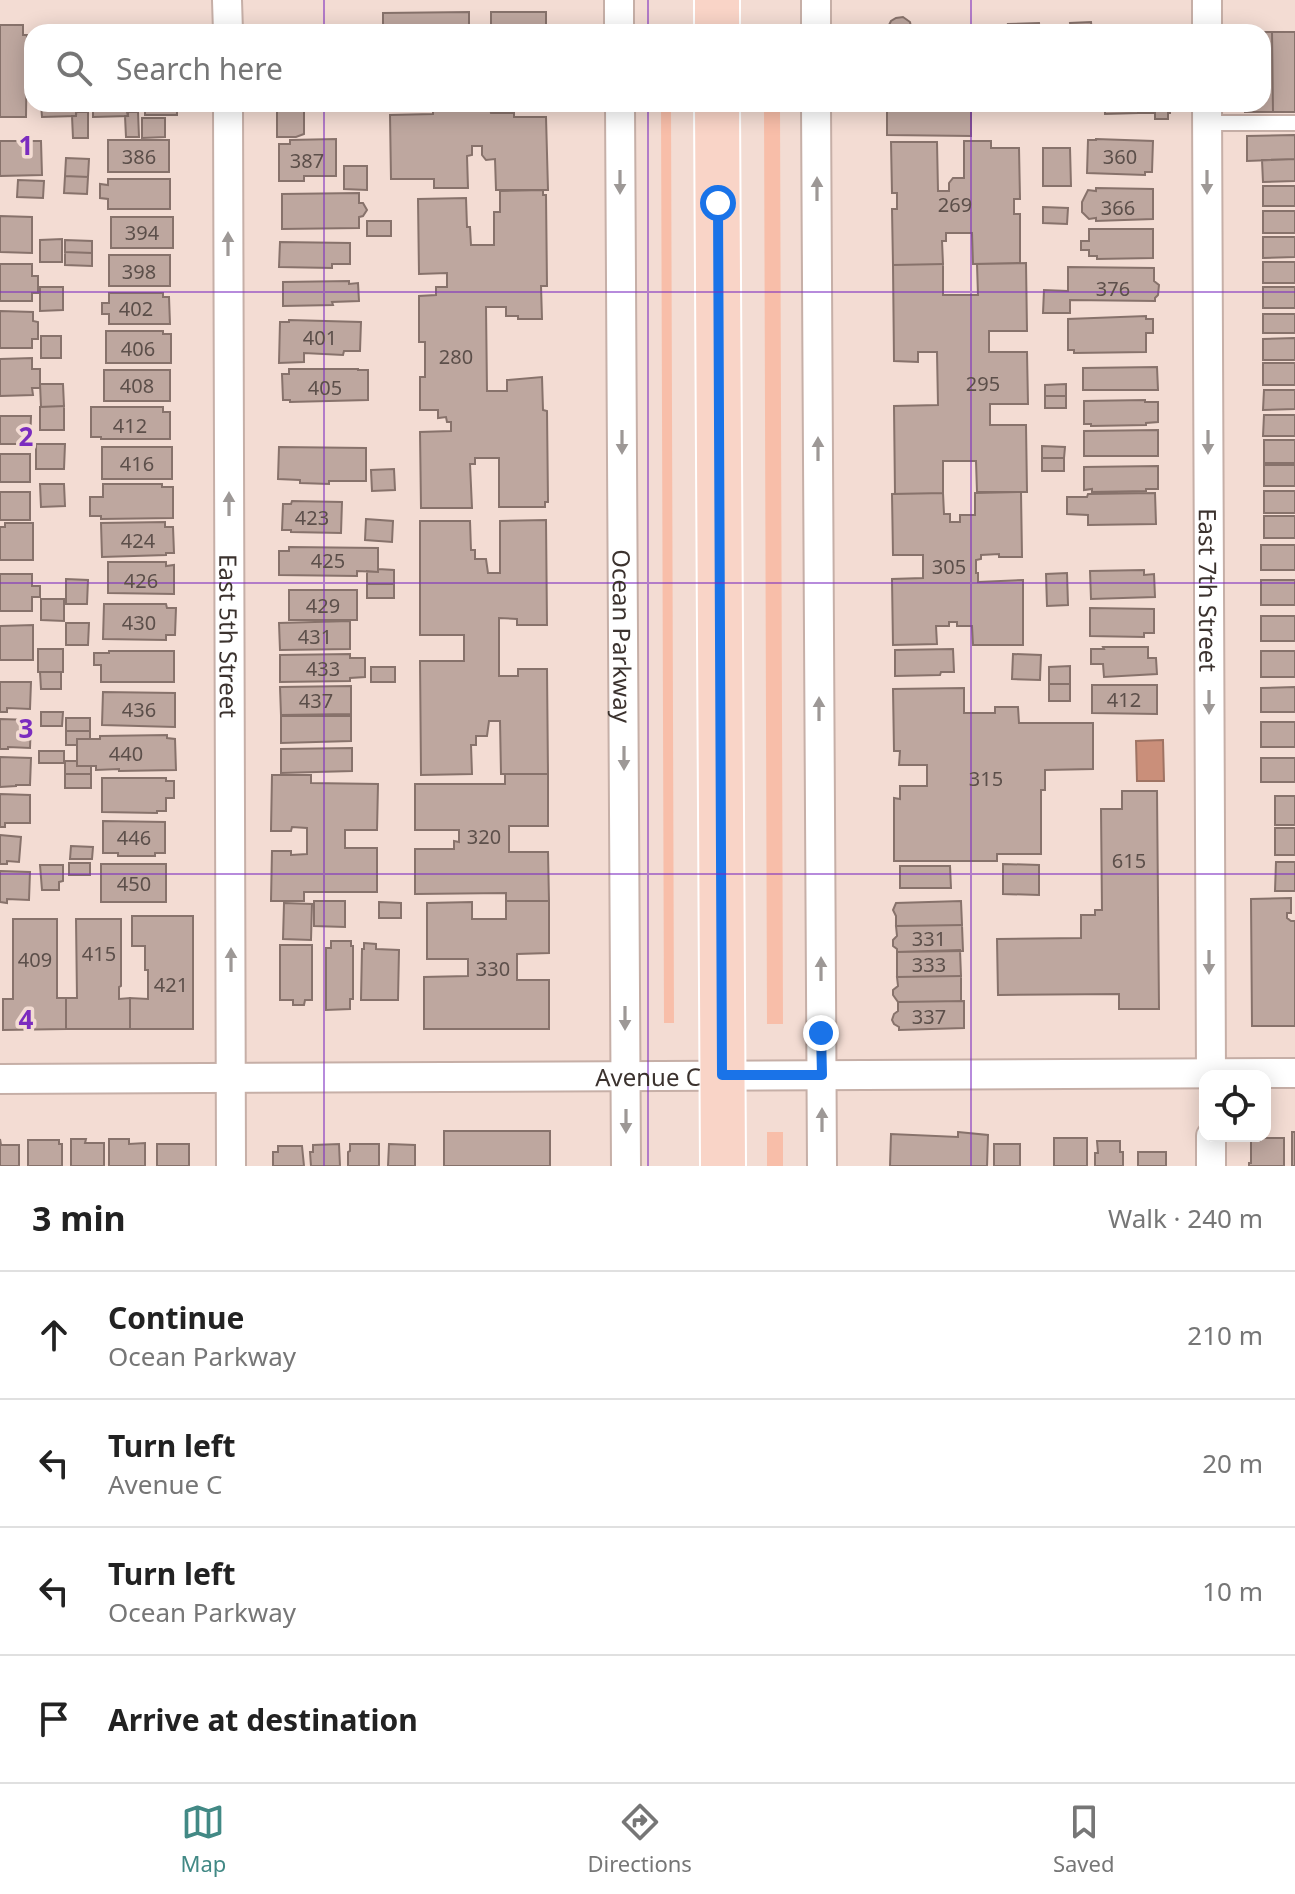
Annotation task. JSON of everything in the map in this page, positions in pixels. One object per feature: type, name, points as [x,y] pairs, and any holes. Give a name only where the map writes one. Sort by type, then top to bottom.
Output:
[{"type":"main road","points":[[717,0],[717,24]]},
{"type":"main road","points":[[717,112],[723,1166]]},
{"type":"street","points":[[227,0],[228,24]]},
{"type":"street","points":[[619,0],[619,24]]},
{"type":"street","points":[[816,0],[816,24]]},
{"type":"street","points":[[1207,0],[1207,24]]},
{"type":"street","name":"East 5th Street","points":[[228,112],[231,1166]]},
{"type":"street","name":"Ocean Parkway","points":[[620,112],[626,1166]]},
{"type":"street","points":[[816,112],[822,1166]]},
{"type":"street","name":"East 7th Street","points":[[1207,114],[1211,1070]]},
{"type":"street","name":"Avenue C","points":[[1271,1073],[1295,1073]]},
{"type":"street","name":"Avenue C","points":[[0,1079],[1199,1074]]},
{"type":"street","points":[[1211,1142],[1211,1166]]},
{"type":"lane","points":[[1207,114],[1295,123]]},
{"type":"shaded area","points":[[661,112],[671,112],[674,1023],[664,1023]]},
{"type":"shaded area","points":[[764,112],[780,112],[783,1024],[767,1024]]},
{"type":"shaded area","points":[[1163,740],[1164,781],[1137,781],[1136,741]]},
{"type":"shaded area","points":[[767,1132],[783,1132],[783,1166],[767,1166]]},
{"type":"building","points":[[469,12],[469,24],[383,24],[383,13]]},
{"type":"building","points":[[491,12],[546,12],[546,24],[491,24]]},
{"type":"building","points":[[903,17],[910,24],[890,24]]},
{"type":"building","points":[[0,25],[23,25],[26,117],[0,117]]},
{"type":"building","points":[[1271,32],[1272,32],[1271,112]]},
{"type":"building","points":[[1272,32],[1295,32],[1295,112],[1273,112]]},
{"type":"building","points":[[42,112],[76,112],[76,116],[42,117]]},
{"type":"building","points":[[76,112],[88,112],[88,138],[73,138],[72,116],[76,116]]},
{"type":"building","points":[[93,112],[128,112],[128,116],[93,117]]},
{"type":"building","points":[[127,112],[138,112],[139,137],[126,137]]},
{"type":"building","points":[[145,112],[177,112],[177,115],[145,115]]},
{"type":"building","points":[[277,112],[304,112],[304,134],[277,137]]},
{"type":"building","points":[[491,112],[514,113],[514,117],[546,117],[548,190],[496,190],[495,159],[486,160],[482,155],[482,146],[472,146],[472,155],[467,156],[468,188],[434,188],[434,179],[391,179],[390,115]]},
{"type":"building","points":[[887,112],[971,112],[971,136],[887,135]]},
{"type":"building","points":[[1105,112],[1138,112],[1138,113]]},
{"type":"building","points":[[1170,112],[1168,119],[1155,119],[1155,113],[1138,113]]},
{"type":"building","points":[[142,118],[165,118],[165,137],[142,138]]},
{"type":"building","points":[[1295,135],[1295,159],[1247,161],[1247,136]]},
{"type":"building","points":[[336,139],[336,176],[304,176],[304,181],[279,181],[279,144],[290,144],[290,140]]},
{"type":"building","points":[[108,140],[169,140],[169,172],[108,172]]},
{"type":"building","points":[[1088,140],[1153,141],[1152,172],[1145,172],[1145,175],[1087,173]]},
{"type":"building","points":[[0,141],[41,141],[42,175],[0,176]]},
{"type":"building","points":[[964,141],[991,141],[991,148],[1019,148],[1020,199],[1014,199],[1014,214],[1020,214],[1020,263],[973,264],[972,233],[946,233],[946,241],[942,241],[943,264],[893,265],[892,209],[897,209],[897,193],[892,193],[891,142],[937,142],[938,191],[949,191],[953,178],[964,178]]},
{"type":"building","points":[[1043,148],[1070,148],[1071,186],[1043,186]]},
{"type":"building","points":[[66,158],[89,159],[88,177],[65,176]]},
{"type":"building","points":[[1295,159],[1295,181],[1263,182],[1262,160]]},
{"type":"building","points":[[344,166],[367,166],[367,190],[344,189]]},
{"type":"building","points":[[65,176],[88,177],[87,194],[64,193]]},
{"type":"building","points":[[108,179],[170,179],[170,209],[108,209],[108,199],[100,198],[100,184],[108,185]]},
{"type":"building","points":[[18,180],[44,181],[43,198],[17,197]]},
{"type":"building","points":[[1263,186],[1295,186],[1295,206],[1263,206]]},
{"type":"building","points":[[1096,188],[1153,189],[1153,219],[1089,219],[1082,212],[1082,202],[1088,190],[1096,191]]},
{"type":"building","points":[[543,190],[543,195],[546,195],[547,286],[541,286],[542,319],[518,319],[518,316],[506,316],[506,307],[486,307],[487,391],[507,391],[507,380],[542,377],[543,410],[547,411],[548,502],[545,502],[545,507],[499,507],[499,458],[475,458],[475,464],[470,464],[472,508],[421,508],[420,432],[451,431],[451,422],[447,422],[446,417],[438,418],[438,410],[420,410],[420,377],[425,377],[425,342],[419,342],[419,296],[436,295],[436,287],[447,287],[447,273],[419,274],[418,199],[466,198],[471,245],[494,245],[494,212],[500,212],[500,191]]},
{"type":"building","points":[[359,193],[359,203],[363,203],[367,210],[359,217],[359,228],[282,229],[282,194]]},
{"type":"building","points":[[1043,207],[1068,208],[1067,224],[1043,223]]},
{"type":"building","points":[[1263,211],[1295,211],[1295,233],[1263,233]]},
{"type":"building","points":[[0,216],[32,217],[32,253],[0,252]]},
{"type":"building","points":[[111,217],[173,217],[173,248],[111,248]]},
{"type":"building","points":[[367,221],[391,221],[391,236],[367,236]]},
{"type":"building","points":[[1089,229],[1153,229],[1153,258],[1097,259],[1097,256],[1089,256],[1089,250],[1081,250],[1081,241],[1089,241]]},
{"type":"building","points":[[1263,237],[1295,237],[1295,257],[1263,258]]},
{"type":"building","points":[[62,239],[62,262],[40,262],[40,240]]},
{"type":"building","points":[[65,240],[92,241],[92,253],[65,252]]},
{"type":"building","points":[[280,242],[350,243],[350,264],[332,264],[332,268],[279,267]]},
{"type":"building","points":[[65,252],[92,253],[92,266],[65,265]]},
{"type":"building","points":[[109,255],[170,255],[170,286],[109,286]]},
{"type":"building","points":[[1263,262],[1295,262],[1295,283],[1263,283]]},
{"type":"building","points":[[1026,263],[1027,331],[989,331],[989,352],[1027,352],[1028,404],[990,404],[990,425],[1026,425],[1027,492],[977,492],[976,461],[943,461],[943,493],[895,494],[894,406],[938,405],[937,352],[918,352],[918,362],[894,361],[893,265],[943,264],[943,295],[978,295],[977,264]]},
{"type":"building","points":[[0,264],[32,264],[32,276],[38,276],[38,293],[32,293],[32,301],[0,301]]},
{"type":"building","points":[[1068,267],[1154,268],[1154,281],[1159,285],[1158,295],[1155,301],[1070,300],[1070,313],[1043,313],[1044,290],[1068,291]]},
{"type":"building","points":[[349,281],[349,284],[358,283],[359,301],[283,306],[283,282]]},
{"type":"building","points":[[40,287],[63,287],[63,310],[40,311]]},
{"type":"building","points":[[1263,287],[1295,287],[1295,308],[1263,308]]},
{"type":"building","points":[[109,293],[163,293],[163,297],[169,297],[170,324],[109,324],[109,314],[102,314],[102,303],[109,303]]},
{"type":"building","points":[[0,311],[33,312],[33,321],[38,322],[38,339],[32,339],[32,348],[0,348]]},
{"type":"building","points":[[1263,314],[1295,314],[1295,333],[1263,333]]},
{"type":"building","points":[[1146,316],[1146,319],[1153,319],[1153,333],[1146,333],[1146,352],[1074,353],[1074,350],[1068,350],[1068,319]]},
{"type":"building","points":[[280,322],[361,322],[360,351],[344,351],[343,355],[304,353],[304,362],[279,363]]},
{"type":"building","points":[[106,331],[163,331],[163,334],[171,334],[171,363],[106,363]]},
{"type":"building","points":[[41,336],[61,336],[61,358],[41,358]]},
{"type":"building","points":[[1295,338],[1295,360],[1263,360],[1263,339]]},
{"type":"building","points":[[32,358],[32,369],[40,369],[40,388],[32,388],[33,395],[0,396],[0,359]]},
{"type":"building","points":[[1263,363],[1295,363],[1295,385],[1263,385]]},
{"type":"building","points":[[1157,367],[1158,390],[1083,390],[1083,368]]},
{"type":"building","points":[[289,369],[368,370],[368,400],[283,400],[282,374],[289,374]]},
{"type":"building","points":[[104,370],[170,370],[170,401],[104,401]]},
{"type":"building","points":[[40,384],[63,384],[64,406],[41,407]]},
{"type":"building","points":[[1066,384],[1066,396],[1045,396],[1045,385]]},
{"type":"building","points":[[1264,390],[1295,390],[1295,409],[1263,410]]},
{"type":"building","points":[[1045,396],[1066,396],[1066,408],[1045,408]]},
{"type":"building","points":[[1084,401],[1158,402],[1158,422],[1146,425],[1084,424]]},
{"type":"building","points":[[64,406],[64,430],[40,430],[40,407]]},
{"type":"building","points":[[91,407],[163,407],[163,412],[170,412],[170,439],[91,437]]},
{"type":"building","points":[[1264,415],[1295,415],[1295,436],[1263,436]]},
{"type":"building","points":[[0,416],[31,416],[30,444],[0,444]]},
{"type":"building","points":[[1158,430],[1158,456],[1084,456],[1084,431]]},
{"type":"building","points":[[1264,440],[1295,440],[1295,463],[1264,463]]},
{"type":"building","points":[[36,444],[65,444],[64,469],[36,469]]},
{"type":"building","points":[[1042,446],[1065,447],[1064,458],[1042,458]]},
{"type":"building","points":[[102,447],[172,447],[172,479],[102,479]]},
{"type":"building","points":[[279,447],[366,448],[366,481],[329,481],[329,484],[278,479]]},
{"type":"building","points":[[0,454],[30,454],[30,482],[0,482]]},
{"type":"building","points":[[1042,458],[1064,458],[1064,471],[1042,471]]},
{"type":"building","points":[[1264,465],[1295,465],[1295,486],[1264,486]]},
{"type":"building","points":[[1158,466],[1158,489],[1084,490],[1084,467]]},
{"type":"building","points":[[394,469],[395,490],[372,491],[371,470]]},
{"type":"building","points":[[40,484],[64,484],[65,506],[41,507]]},
{"type":"building","points":[[103,484],[162,484],[162,487],[173,487],[173,518],[101,519],[101,516],[90,516],[90,497],[103,497]]},
{"type":"building","points":[[1264,491],[1295,491],[1295,513],[1264,513]]},
{"type":"building","points":[[0,492],[30,492],[30,520],[0,520]]},
{"type":"building","points":[[1021,492],[1022,557],[981,555],[981,559],[976,560],[976,573],[978,582],[1023,580],[1023,645],[973,645],[972,626],[957,626],[957,622],[949,622],[949,626],[936,626],[937,644],[893,645],[892,579],[923,578],[923,555],[893,555],[892,494],[943,493],[944,514],[950,514],[950,522],[960,522],[960,515],[975,515],[975,493]]},
{"type":"building","points":[[1155,493],[1156,524],[1088,525],[1088,515],[1067,514],[1067,497]]},
{"type":"building","points":[[292,501],[342,502],[341,533],[282,530],[283,504],[291,504]]},
{"type":"building","points":[[1264,516],[1295,516],[1295,538],[1264,538]]},
{"type":"building","points":[[366,519],[393,521],[392,542],[365,540]]},
{"type":"building","points":[[546,520],[547,625],[517,625],[517,619],[499,618],[499,676],[518,676],[518,669],[547,669],[548,774],[501,774],[500,721],[489,721],[487,736],[476,736],[476,745],[471,745],[472,774],[421,775],[420,661],[464,661],[464,635],[420,635],[420,521],[470,521],[471,550],[475,550],[475,559],[486,559],[488,573],[500,573],[500,521]]},
{"type":"building","points":[[165,522],[165,527],[173,527],[174,553],[102,557],[101,523]]},
{"type":"building","points":[[5,523],[33,523],[33,560],[0,560],[0,527],[5,527]]},
{"type":"building","points":[[1261,545],[1295,545],[1295,570],[1261,570]]},
{"type":"building","points":[[289,547],[378,548],[378,572],[357,571],[357,576],[279,575],[279,551],[289,551]]},
{"type":"building","points":[[108,562],[166,562],[166,566],[174,565],[174,594],[108,593]]},
{"type":"building","points":[[378,569],[394,570],[394,584],[367,584],[367,571],[378,572]]},
{"type":"building","points":[[1144,570],[1144,575],[1154,574],[1155,597],[1091,599],[1090,571]]},
{"type":"building","points":[[1067,573],[1068,605],[1047,606],[1046,574]]},
{"type":"building","points":[[0,574],[32,574],[32,586],[40,586],[40,597],[32,597],[32,611],[0,611]]},
{"type":"building","points":[[66,579],[88,580],[87,604],[66,604]]},
{"type":"building","points":[[1261,580],[1295,580],[1295,605],[1261,605]]},
{"type":"building","points":[[367,584],[394,584],[394,598],[367,598]]},
{"type":"building","points":[[289,590],[357,590],[357,620],[289,620]]},
{"type":"building","points":[[41,599],[64,599],[64,621],[41,620]]},
{"type":"building","points":[[104,604],[166,604],[167,608],[176,608],[175,635],[166,635],[166,640],[103,639]]},
{"type":"building","points":[[1090,608],[1154,609],[1154,633],[1144,633],[1144,637],[1090,636]]},
{"type":"building","points":[[1261,616],[1295,616],[1295,641],[1261,641]]},
{"type":"building","points":[[350,621],[350,649],[280,650],[279,623]]},
{"type":"building","points":[[66,623],[89,623],[88,645],[66,645]]},
{"type":"building","points":[[33,625],[33,660],[0,660],[0,626]]},
{"type":"building","points":[[1148,647],[1148,658],[1156,658],[1157,674],[1104,677],[1103,664],[1091,664],[1091,649]]},
{"type":"building","points":[[38,649],[63,649],[63,672],[38,672]]},
{"type":"building","points":[[953,649],[954,672],[895,676],[895,650]]},
{"type":"building","points":[[174,651],[174,682],[101,682],[101,665],[94,665],[94,653]]},
{"type":"building","points":[[1261,651],[1295,651],[1295,677],[1261,677]]},
{"type":"building","points":[[350,654],[350,658],[365,658],[365,677],[350,678],[350,681],[280,682],[280,655]]},
{"type":"building","points":[[1013,654],[1041,655],[1040,680],[1012,679]]},
{"type":"building","points":[[1070,666],[1070,684],[1049,684],[1049,667]]},
{"type":"building","points":[[371,667],[395,667],[395,682],[371,682]]},
{"type":"building","points":[[40,672],[61,672],[61,689],[41,689]]},
{"type":"building","points":[[0,682],[31,682],[30,709],[7,708],[7,712],[0,712]]},
{"type":"building","points":[[1049,684],[1070,684],[1070,701],[1049,701]]},
{"type":"building","points":[[1092,685],[1157,685],[1157,714],[1092,713]]},
{"type":"building","points":[[351,686],[351,714],[281,715],[280,687]]},
{"type":"building","points":[[1295,687],[1295,712],[1261,712],[1261,688]]},
{"type":"building","points":[[964,688],[964,713],[995,713],[995,707],[1018,707],[1019,723],[1093,723],[1093,769],[1045,770],[1045,790],[1041,790],[1041,854],[997,854],[997,861],[894,861],[894,798],[900,799],[900,786],[927,786],[927,765],[899,765],[900,751],[894,751],[893,689]]},
{"type":"building","points":[[103,692],[175,693],[175,727],[102,725]]},
{"type":"building","points":[[41,712],[63,712],[62,726],[41,726]]},
{"type":"building","points":[[281,716],[351,716],[351,741],[281,743]]},
{"type":"building","points":[[66,718],[90,718],[90,731],[66,731]]},
{"type":"building","points":[[0,719],[31,720],[30,748],[0,749]]},
{"type":"building","points":[[1261,722],[1295,722],[1295,747],[1261,747]]},
{"type":"building","points":[[66,731],[90,731],[90,739],[77,739],[77,745],[66,745]]},
{"type":"building","points":[[167,735],[167,738],[175,739],[176,770],[119,771],[77,766],[77,739]]},
{"type":"building","points":[[352,748],[352,771],[281,773],[281,749]]},
{"type":"building","points":[[39,751],[64,751],[64,763],[39,763]]},
{"type":"building","points":[[0,757],[31,758],[30,785],[0,787]]},
{"type":"building","points":[[1261,758],[1295,758],[1295,782],[1261,782]]},
{"type":"building","points":[[65,761],[77,761],[77,766],[91,766],[91,774],[65,774]]},
{"type":"building","points":[[65,774],[91,774],[91,788],[65,788]]},
{"type":"building","points":[[505,774],[548,774],[548,826],[509,826],[509,852],[548,852],[549,901],[506,901],[506,893],[415,894],[415,849],[454,849],[454,841],[459,842],[459,830],[415,830],[415,784],[505,784]]},
{"type":"building","points":[[272,775],[311,775],[311,783],[378,784],[377,830],[345,830],[345,848],[377,848],[377,892],[304,892],[304,901],[271,901],[272,851],[307,854],[307,828],[271,831]]},
{"type":"building","points":[[102,778],[166,778],[166,781],[174,781],[174,798],[166,798],[166,811],[157,813],[102,812]]},
{"type":"building","points":[[1122,791],[1157,791],[1159,1009],[1119,1009],[1119,994],[998,995],[997,939],[1081,938],[1081,915],[1095,915],[1095,910],[1102,910],[1101,809],[1122,809]]},
{"type":"building","points":[[0,794],[30,795],[30,823],[5,823],[5,827],[0,827]]},
{"type":"building","points":[[1275,796],[1295,796],[1295,825],[1275,825]]},
{"type":"building","points":[[103,821],[165,822],[165,853],[118,856],[118,853],[103,853]]},
{"type":"building","points":[[1275,828],[1295,828],[1295,855],[1275,855]]},
{"type":"building","points":[[0,835],[21,837],[19,862],[0,864]]},
{"type":"building","points":[[71,846],[93,847],[92,859],[70,859]]},
{"type":"building","points":[[1276,862],[1295,862],[1295,891],[1275,891]]},
{"type":"building","points":[[69,863],[90,863],[90,875],[69,875]]},
{"type":"building","points":[[101,864],[166,864],[166,902],[101,902]]},
{"type":"building","points":[[1003,864],[1039,865],[1039,895],[1003,894]]},
{"type":"building","points":[[40,865],[63,865],[63,881],[59,882],[59,890],[42,890]]},
{"type":"building","points":[[900,866],[950,866],[951,888],[900,888]]},
{"type":"building","points":[[0,871],[30,872],[29,900],[7,899],[7,903],[0,902]]},
{"type":"building","points":[[1291,898],[1291,913],[1287,913],[1287,918],[1295,921],[1295,1026],[1252,1026],[1251,899]]},
{"type":"building","points":[[314,901],[345,901],[345,927],[314,926]]},
{"type":"building","points":[[506,901],[549,901],[549,953],[517,954],[517,980],[549,980],[549,1029],[424,1029],[424,977],[468,976],[468,959],[427,959],[427,903],[472,902],[472,919],[506,919]]},
{"type":"building","points":[[961,901],[962,925],[896,926],[893,910],[896,903]]},
{"type":"building","points":[[379,902],[401,903],[401,918],[379,918]]},
{"type":"building","points":[[284,903],[312,904],[311,940],[283,939]]},
{"type":"building","points":[[132,916],[193,916],[193,1029],[130,1029],[130,998],[148,999],[145,946],[132,946]]},
{"type":"building","points":[[13,919],[57,919],[57,998],[66,998],[66,1029],[3,1030],[3,999],[13,999]]},
{"type":"building","points":[[76,919],[121,919],[119,999],[130,998],[130,1029],[66,1029],[66,998],[77,998]]},
{"type":"building","points":[[962,925],[963,951],[897,952],[893,946],[897,936],[896,926]]},
{"type":"building","points":[[331,941],[351,941],[353,946],[353,999],[350,999],[350,1009],[326,1010],[326,948],[331,948]]},
{"type":"building","points":[[364,943],[376,944],[376,949],[399,950],[398,1000],[361,1000]]},
{"type":"building","points":[[280,945],[312,945],[312,1000],[305,1000],[304,1005],[293,1005],[293,1000],[280,1000]]},
{"type":"building","points":[[960,950],[961,976],[897,977],[897,952]]},
{"type":"building","points":[[961,976],[961,1001],[898,1002],[893,995],[893,990],[898,986],[897,977]]},
{"type":"building","points":[[964,1001],[964,1028],[899,1030],[892,1020],[898,1011],[898,1002]]},
{"type":"building","points":[[444,1131],[550,1131],[550,1166],[444,1166]]},
{"type":"building","points":[[958,1132],[988,1135],[987,1166],[890,1166],[891,1134],[958,1137]]},
{"type":"building","points":[[1292,1132],[1295,1132],[1295,1166],[1292,1166]]},
{"type":"building","points":[[1054,1138],[1087,1138],[1087,1166],[1054,1166]]},
{"type":"building","points":[[1271,1138],[1284,1138],[1284,1166],[1249,1166],[1251,1142],[1271,1142]]},
{"type":"building","points":[[0,1139],[1,1145],[19,1145],[19,1166],[0,1166]]},
{"type":"building","points":[[71,1139],[104,1143],[104,1166],[71,1166]]},
{"type":"building","points":[[109,1139],[129,1139],[129,1144],[145,1143],[145,1166],[109,1166]]},
{"type":"building","points":[[28,1140],[59,1140],[62,1144],[62,1166],[28,1166]]},
{"type":"building","points":[[1097,1141],[1120,1141],[1123,1166],[1095,1166]]},
{"type":"building","points":[[157,1144],[189,1144],[189,1166],[157,1166]]},
{"type":"building","points":[[339,1144],[340,1166],[311,1166],[313,1145]]},
{"type":"building","points":[[350,1144],[379,1144],[379,1166],[348,1166]]},
{"type":"building","points":[[389,1144],[415,1145],[415,1166],[388,1166]]},
{"type":"building","points":[[994,1144],[1020,1144],[1020,1166],[994,1166]]},
{"type":"building","points":[[278,1146],[302,1146],[304,1166],[273,1166],[273,1152],[278,1152]]},
{"type":"building","points":[[1138,1152],[1166,1152],[1166,1166],[1138,1166]]},
{"type":"route","points":[[718,203],[722,1075],[822,1075],[821,1033]]}]
